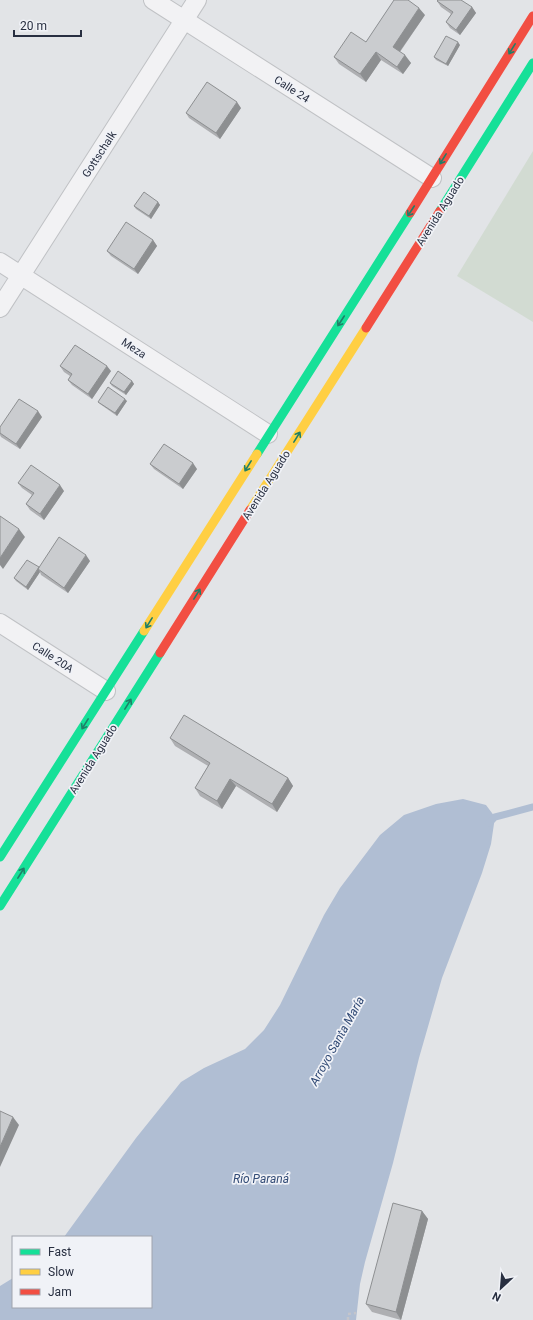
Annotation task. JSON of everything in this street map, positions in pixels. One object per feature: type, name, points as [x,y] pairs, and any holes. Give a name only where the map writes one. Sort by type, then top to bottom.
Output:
[{"type":"street","name":"Calle 24","points":[[153,0],[432,178]]},
{"type":"street","name":"Gottschalk","points":[[0,308],[197,0]]},
{"type":"street","points":[[0,857],[432,178],[533,16]]},
{"type":"street","name":"Avenida Aguado","points":[[0,906],[533,63]]},
{"type":"street","name":"Meza","points":[[0,262],[268,434]]},
{"type":"street","name":"Calle 20A","points":[[0,623],[106,691]]},
{"type":"path","points":[[348,1320],[348,1314],[356,1313]]},
{"type":"shaded area","points":[[533,151],[533,322],[457,276]]},
{"type":"water","name":"Río Paraná","points":[[463,799],[486,805],[495,817],[491,844],[482,873],[442,978],[419,1058],[393,1163],[365,1262],[360,1284],[356,1320],[0,1320],[0,1286],[12,1279],[12,1308],[152,1308],[152,1236],[65,1236],[136,1138],[181,1082],[204,1068],[245,1049],[264,1030],[280,1005],[324,915],[340,888],[380,835],[404,815],[436,804]]},
{"type":"building","points":[[394,0],[408,0],[419,8],[393,47],[405,55],[397,67],[376,52],[360,74],[334,57],[351,32],[366,42]]},
{"type":"building","points":[[461,0],[472,7],[456,30],[446,22],[453,12],[437,1]]},
{"type":"building","points":[[446,36],[458,42],[446,64],[434,57]]},
{"type":"building","points":[[207,82],[237,102],[216,133],[186,113]]},
{"type":"building","points":[[144,192],[158,202],[149,216],[134,206]]},
{"type":"building","points":[[126,222],[153,240],[134,269],[107,251]]},
{"type":"building","points":[[75,345],[107,366],[88,394],[68,380],[72,374],[60,366]]},
{"type":"building","points":[[118,371],[132,381],[124,392],[110,383]]},
{"type":"building","points":[[108,387],[125,399],[115,413],[98,402]]},
{"type":"building","points":[[19,399],[38,411],[16,444],[0,433],[0,427]]},
{"type":"building","points":[[164,444],[193,463],[179,484],[150,464]]},
{"type":"building","points":[[31,465],[60,485],[40,514],[26,504],[34,493],[18,483]]},
{"type":"building","points":[[0,516],[19,529],[0,558]]},
{"type":"building","points":[[59,537],[86,555],[64,588],[38,569]]},
{"type":"building","points":[[27,560],[39,567],[26,587],[14,578]]},
{"type":"building","points":[[184,715],[288,778],[272,804],[230,779],[217,801],[195,788],[210,763],[170,738]]},
{"type":"building","points":[[0,1111],[13,1117],[0,1147]]},
{"type":"building","points":[[393,1203],[422,1211],[396,1312],[366,1304]]},
{"type":"waterway","name":"Arroyo Santa María","points":[[489,823],[495,817],[533,807]]},
{"type":"traffic: fast","points":[[440,211],[533,63]]},
{"type":"traffic: fast","points":[[257,454],[410,213]]},
{"type":"traffic: fast","points":[[0,857],[144,631]]},
{"type":"traffic: fast","points":[[0,906],[160,653]]},
{"type":"traffic: slow","points":[[250,510],[366,328]]},
{"type":"traffic: slow","points":[[144,631],[257,454]]},
{"type":"traffic: jam","points":[[410,213],[533,16]]},
{"type":"traffic: jam","points":[[366,328],[440,211]]},
{"type":"traffic: jam","points":[[160,653],[250,510]]}]
